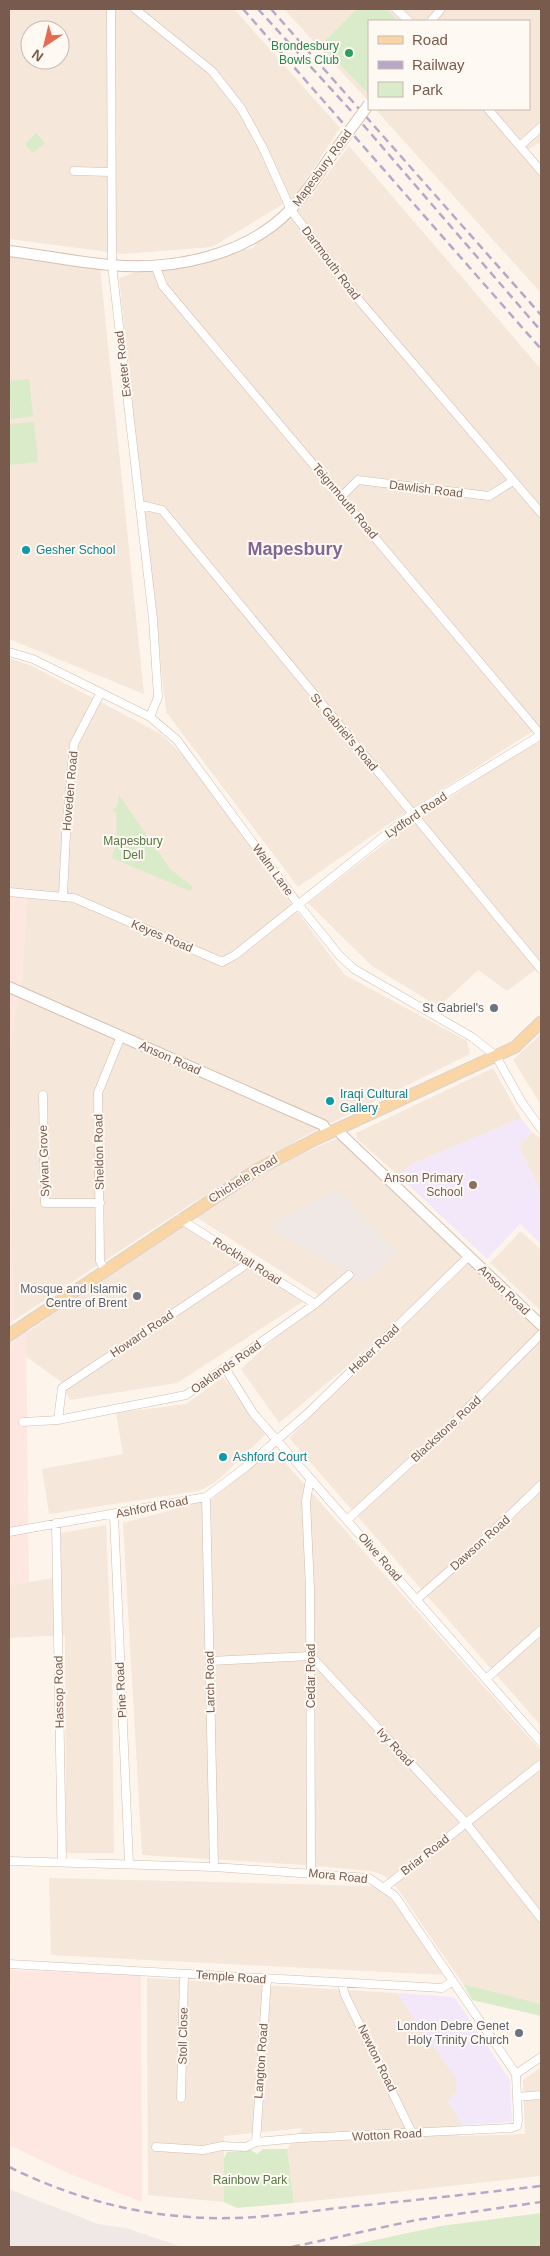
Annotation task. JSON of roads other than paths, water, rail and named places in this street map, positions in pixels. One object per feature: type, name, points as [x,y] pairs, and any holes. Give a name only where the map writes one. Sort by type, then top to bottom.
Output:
[{"type":"main road","points":[[496,1056],[525,1040],[541,1022]]},
{"type":"main road","name":"Chichele Road","points":[[9,1335],[180,1219],[258,1169],[333,1131],[496,1056]]},
{"type":"street","name":"Exeter Road","points":[[111,9],[110,172],[112,265],[153,619],[158,697],[150,717]]},
{"type":"street","name":"Dartmouth Road","points":[[135,9],[212,71],[242,108],[263,148],[290,210],[358,299],[541,513]]},
{"type":"street","points":[[396,9],[407,20]]},
{"type":"street","points":[[432,20],[441,9]]},
{"type":"street","name":"Mapesbury Road","points":[[9,251],[112,265],[154,265],[196,259],[224,252],[251,240],[290,210],[368,105]]},
{"type":"street","points":[[489,110],[541,171]]},
{"type":"street","points":[[520,146],[541,127]]},
{"type":"street","points":[[74,171],[110,172]]},
{"type":"street","name":"Teignmouth Road","points":[[154,265],[162,286],[541,735]]},
{"type":"street","name":"Dawlish Road","points":[[341,497],[358,480],[489,496],[513,481]]},
{"type":"street","name":"St. Gabriel's Road","points":[[141,505],[162,510],[541,968]]},
{"type":"street","name":"Walm Lane","points":[[9,652],[33,659],[100,694],[150,717],[177,740],[298,904],[339,955],[354,969],[472,1037],[496,1056]]},
{"type":"street","name":"Hoveden Road","points":[[63,895],[74,744],[100,694]]},
{"type":"street","name":"Lydford Road","points":[[298,904],[412,814],[541,735]]},
{"type":"street","name":"Keyes Road","points":[[9,892],[63,895],[74,898],[222,962],[235,955],[298,904]]},
{"type":"street","name":"Anson Road","points":[[9,987],[342,1135],[541,1325]]},
{"type":"street","name":"Sheldon Road","points":[[105,1270],[100,1261],[98,1093],[122,1036]]},
{"type":"street","points":[[496,1056],[521,1101],[541,1129]]},
{"type":"street","name":"Sylvan Grove","points":[[43,1095],[45,1203],[100,1203]]},
{"type":"street","name":"Rockhall Road","points":[[180,1219],[315,1304]]},
{"type":"street","name":"Heber Road","points":[[276,1439],[308,1413],[469,1256]]},
{"type":"street","name":"Howard Road","points":[[58,1420],[62,1388],[250,1262]]},
{"type":"street","name":"Oaklands Road","points":[[23,1422],[58,1420],[186,1395],[315,1304],[350,1275]]},
{"type":"street","name":"Blackstone Road","points":[[347,1520],[447,1429],[541,1334]]},
{"type":"street","name":"Olive Road","points":[[225,1368],[253,1413],[541,1742]]},
{"type":"street","name":"Ashford Road","points":[[9,1532],[114,1515],[206,1497],[247,1466],[276,1439]]},
{"type":"street","name":"Cedar Road","points":[[310,1480],[306,1501],[311,1656],[311,1873]]},
{"type":"street","name":"Dawson Road","points":[[416,1599],[477,1546],[541,1485]]},
{"type":"street","name":"Larch Road","points":[[206,1497],[214,1867]]},
{"type":"street","name":"Pine Road","points":[[114,1515],[129,1864]]},
{"type":"street","name":"Hassop Road","points":[[56,1523],[62,1861]]},
{"type":"street","points":[[486,1678],[541,1630]]},
{"type":"street","points":[[210,1661],[311,1656]]},
{"type":"street","name":"Ivy Road","points":[[311,1656],[466,1824],[541,1918]]},
{"type":"street","name":"Briar Road","points":[[385,1887],[541,1764]]},
{"type":"street","name":"Mora Road","points":[[9,1861],[62,1861],[214,1867],[369,1878],[385,1887],[395,1896],[516,2074]]},
{"type":"street","name":"Temple Road","points":[[9,1964],[442,1988],[452,1982]]},
{"type":"street","name":"Stoll Close","points":[[181,2098],[184,1974]]},
{"type":"street","name":"Langton Road","points":[[256,2142],[268,1979]]},
{"type":"street","name":"Newton Road","points":[[342,1983],[345,1994],[410,2126],[412,2134]]},
{"type":"street","points":[[541,2057],[516,2074],[517,2097],[541,2095]]},
{"type":"street","name":"Wotton Road","points":[[156,2147],[202,2150],[222,2146],[246,2147],[256,2142],[511,2128],[517,2126],[517,2097]]},
{"type":"railway","points":[[243,9],[541,349]]},
{"type":"railway","points":[[258,9],[353,113],[541,331]]},
{"type":"railway","points":[[271,9],[541,315]]},
{"type":"railway","points":[[9,2167],[52,2186],[120,2207],[166,2215],[209,2218],[283,2215],[541,2186]]},
{"type":"railway","points":[[292,2247],[416,2220],[541,2202]]},
{"type":"place","name":"Brondesbury Bowls Club","points":[[349,53]]},
{"type":"place","name":"Gesher School","points":[[26,550]]},
{"type":"place","name":"St Gabriel's","points":[[494,1008]]},
{"type":"place","name":"Iraqi Cultural Gallery","points":[[330,1101]]},
{"type":"place","name":"Anson Primary School","points":[[473,1185]]},
{"type":"place","name":"Mosque and Islamic Centre of Brent","points":[[137,1296]]},
{"type":"place","name":"Ashford Court","points":[[223,1457]]},
{"type":"place","name":"London Debre Genet Holy Trinity Church","points":[[519,2033]]},
{"type":"district","name":"Mapesbury","points":[[295,549]]},
{"type":"park label","name":"Mapesbury Dell","points":[[133,848]]},
{"type":"park label","name":"Rainbow Park","points":[[250,2180]]}]
